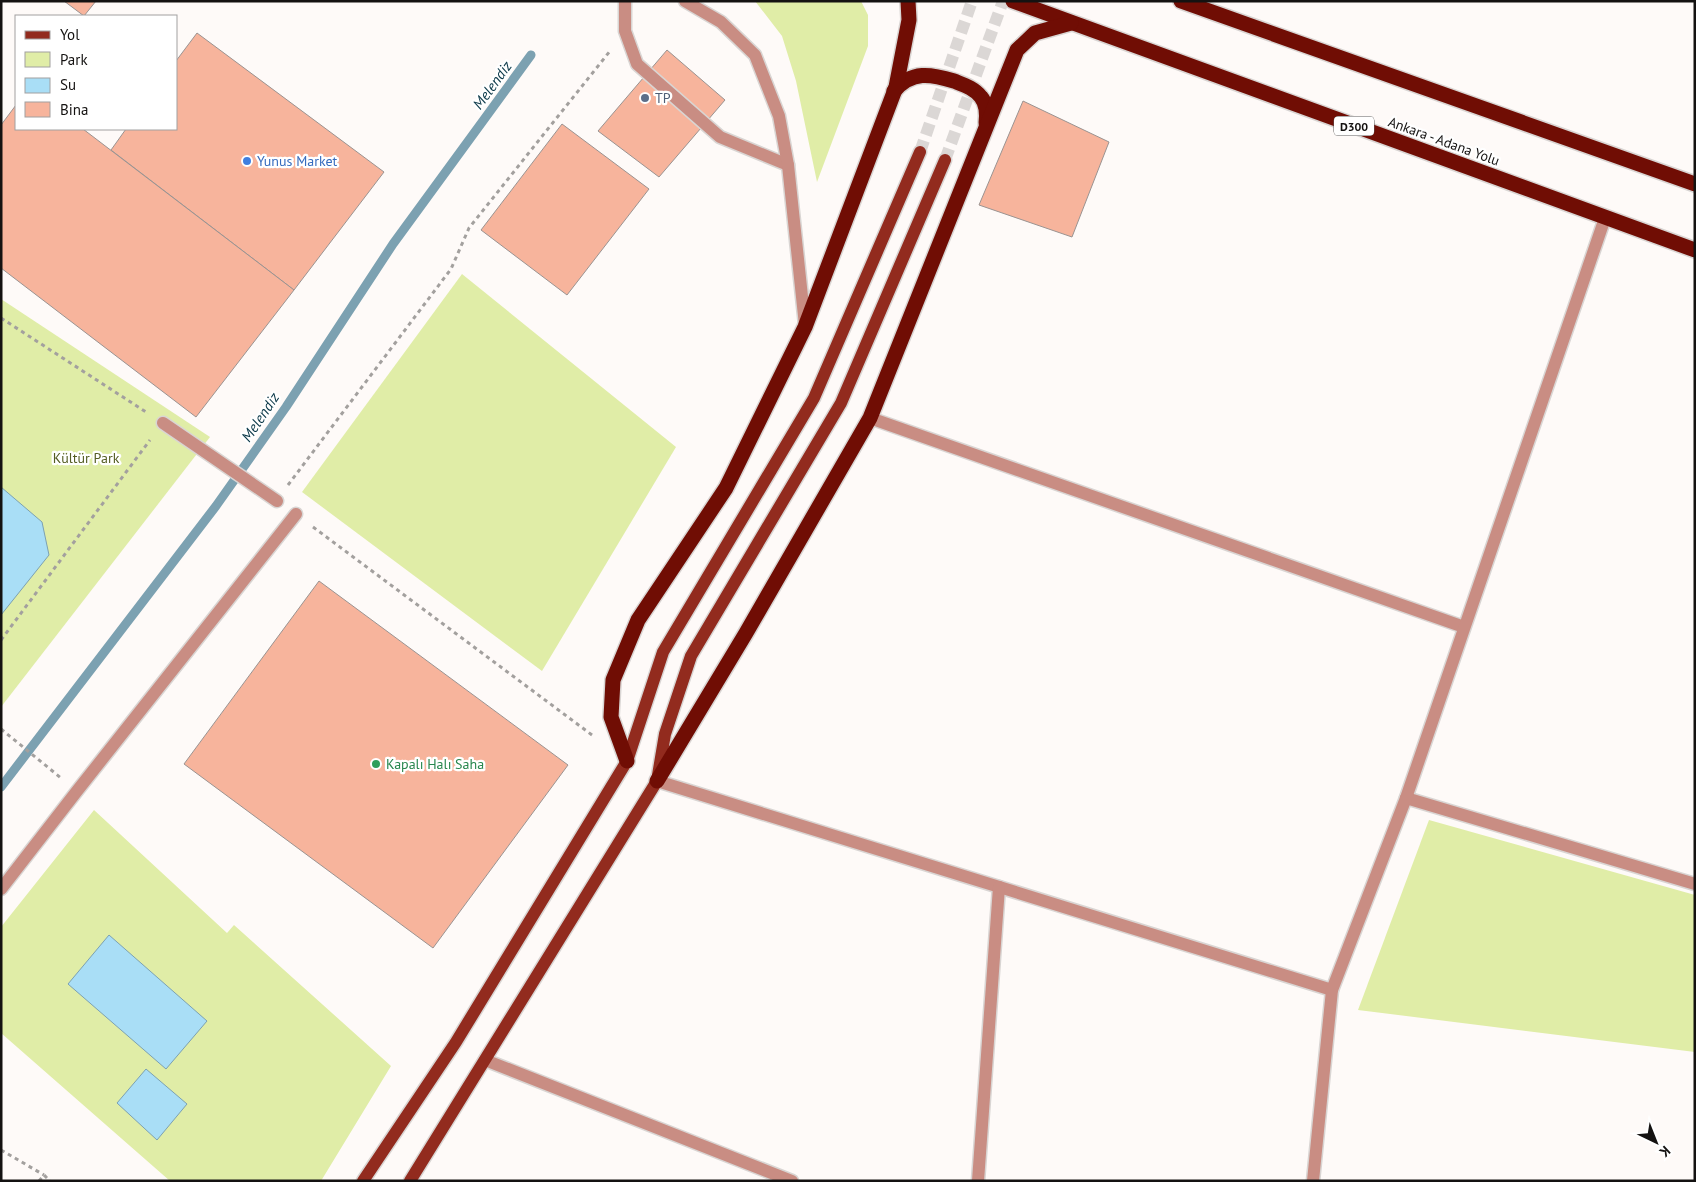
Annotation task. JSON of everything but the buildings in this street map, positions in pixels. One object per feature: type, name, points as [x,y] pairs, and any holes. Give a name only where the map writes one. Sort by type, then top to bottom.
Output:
[{"type":"highway","points":[[627,761],[610,717],[613,680],[638,620],[726,488],[805,327],[894,91],[909,20],[908,1]]},
{"type":"highway","name":"Ankara - Adana Yolu","points":[[1013,1],[1695,250]]},
{"type":"highway","points":[[1181,1],[1695,184]]},
{"type":"highway","points":[[657,781],[746,634],[870,418],[1017,50],[1035,34],[1071,23]]},
{"type":"highway","points":[[894,91],[910,78],[922,75],[934,75],[961,84],[969,87],[981,97],[986,106],[986,124]]},
{"type":"main road","points":[[363,1181],[456,1042],[627,761],[663,652],[814,398],[920,152]]},
{"type":"main road","points":[[410,1181],[657,781],[665,734],[691,656],[841,403],[945,160]]},
{"type":"street","points":[[625,1],[625,31],[637,64],[720,137],[788,164]]},
{"type":"street","points":[[686,1],[721,22],[755,55],[779,116],[788,164],[805,327]]},
{"type":"street","points":[[1313,1181],[1332,990],[1406,798],[1605,218]]},
{"type":"street","points":[[870,418],[1464,627]]},
{"type":"street","points":[[163,423],[277,501]]},
{"type":"street","points":[[1,889],[296,514]]},
{"type":"street","points":[[657,781],[1332,990]]},
{"type":"street","points":[[1406,798],[1695,884]]},
{"type":"street","points":[[978,1181],[999,888]]},
{"type":"street","points":[[484,1060],[792,1181]]},
{"type":"path","points":[[277,501],[451,269],[469,228],[625,31]]},
{"type":"path","points":[[1,318],[163,423],[1,640]]},
{"type":"path","points":[[296,514],[595,737]]},
{"type":"path","points":[[1,729],[77,791]]},
{"type":"path","points":[[1,1150],[44,1175],[50,1181]]},
{"type":"path","points":[[40,1181],[44,1175]]},
{"type":"green space","points":[[755,1],[861,1],[868,15],[868,46],[817,182],[796,81],[782,36]]},
{"type":"green space","points":[[462,274],[676,447],[542,671],[302,492]]},
{"type":"green space","name":"Kültür Park","points":[[1,299],[210,437],[1,707]]},
{"type":"green space","points":[[94,810],[227,933],[234,925],[391,1066],[321,1181],[170,1181],[1,1033],[1,927]]},
{"type":"green space","points":[[1429,820],[1695,895],[1695,1052],[1358,1010]]},
{"type":"water","points":[[1,487],[42,522],[49,555],[1,615]]},
{"type":"water","points":[[109,935],[207,1021],[166,1069],[68,984]]},
{"type":"water","points":[[146,1069],[187,1104],[157,1140],[117,1103]]},
{"type":"waterway","name":"Melendiz","points":[[1,787],[216,506],[286,407],[393,244],[531,55]]},
{"type":"tunnel","points":[[920,152],[972,1]]},
{"type":"tunnel","points":[[945,160],[1003,1]]},
{"type":"place","name":"TP","points":[[645,98]]},
{"type":"place","name":"Yunus Market","points":[[247,161]]},
{"type":"place","name":"Kapalı Halı Saha","points":[[376,764]]}]
